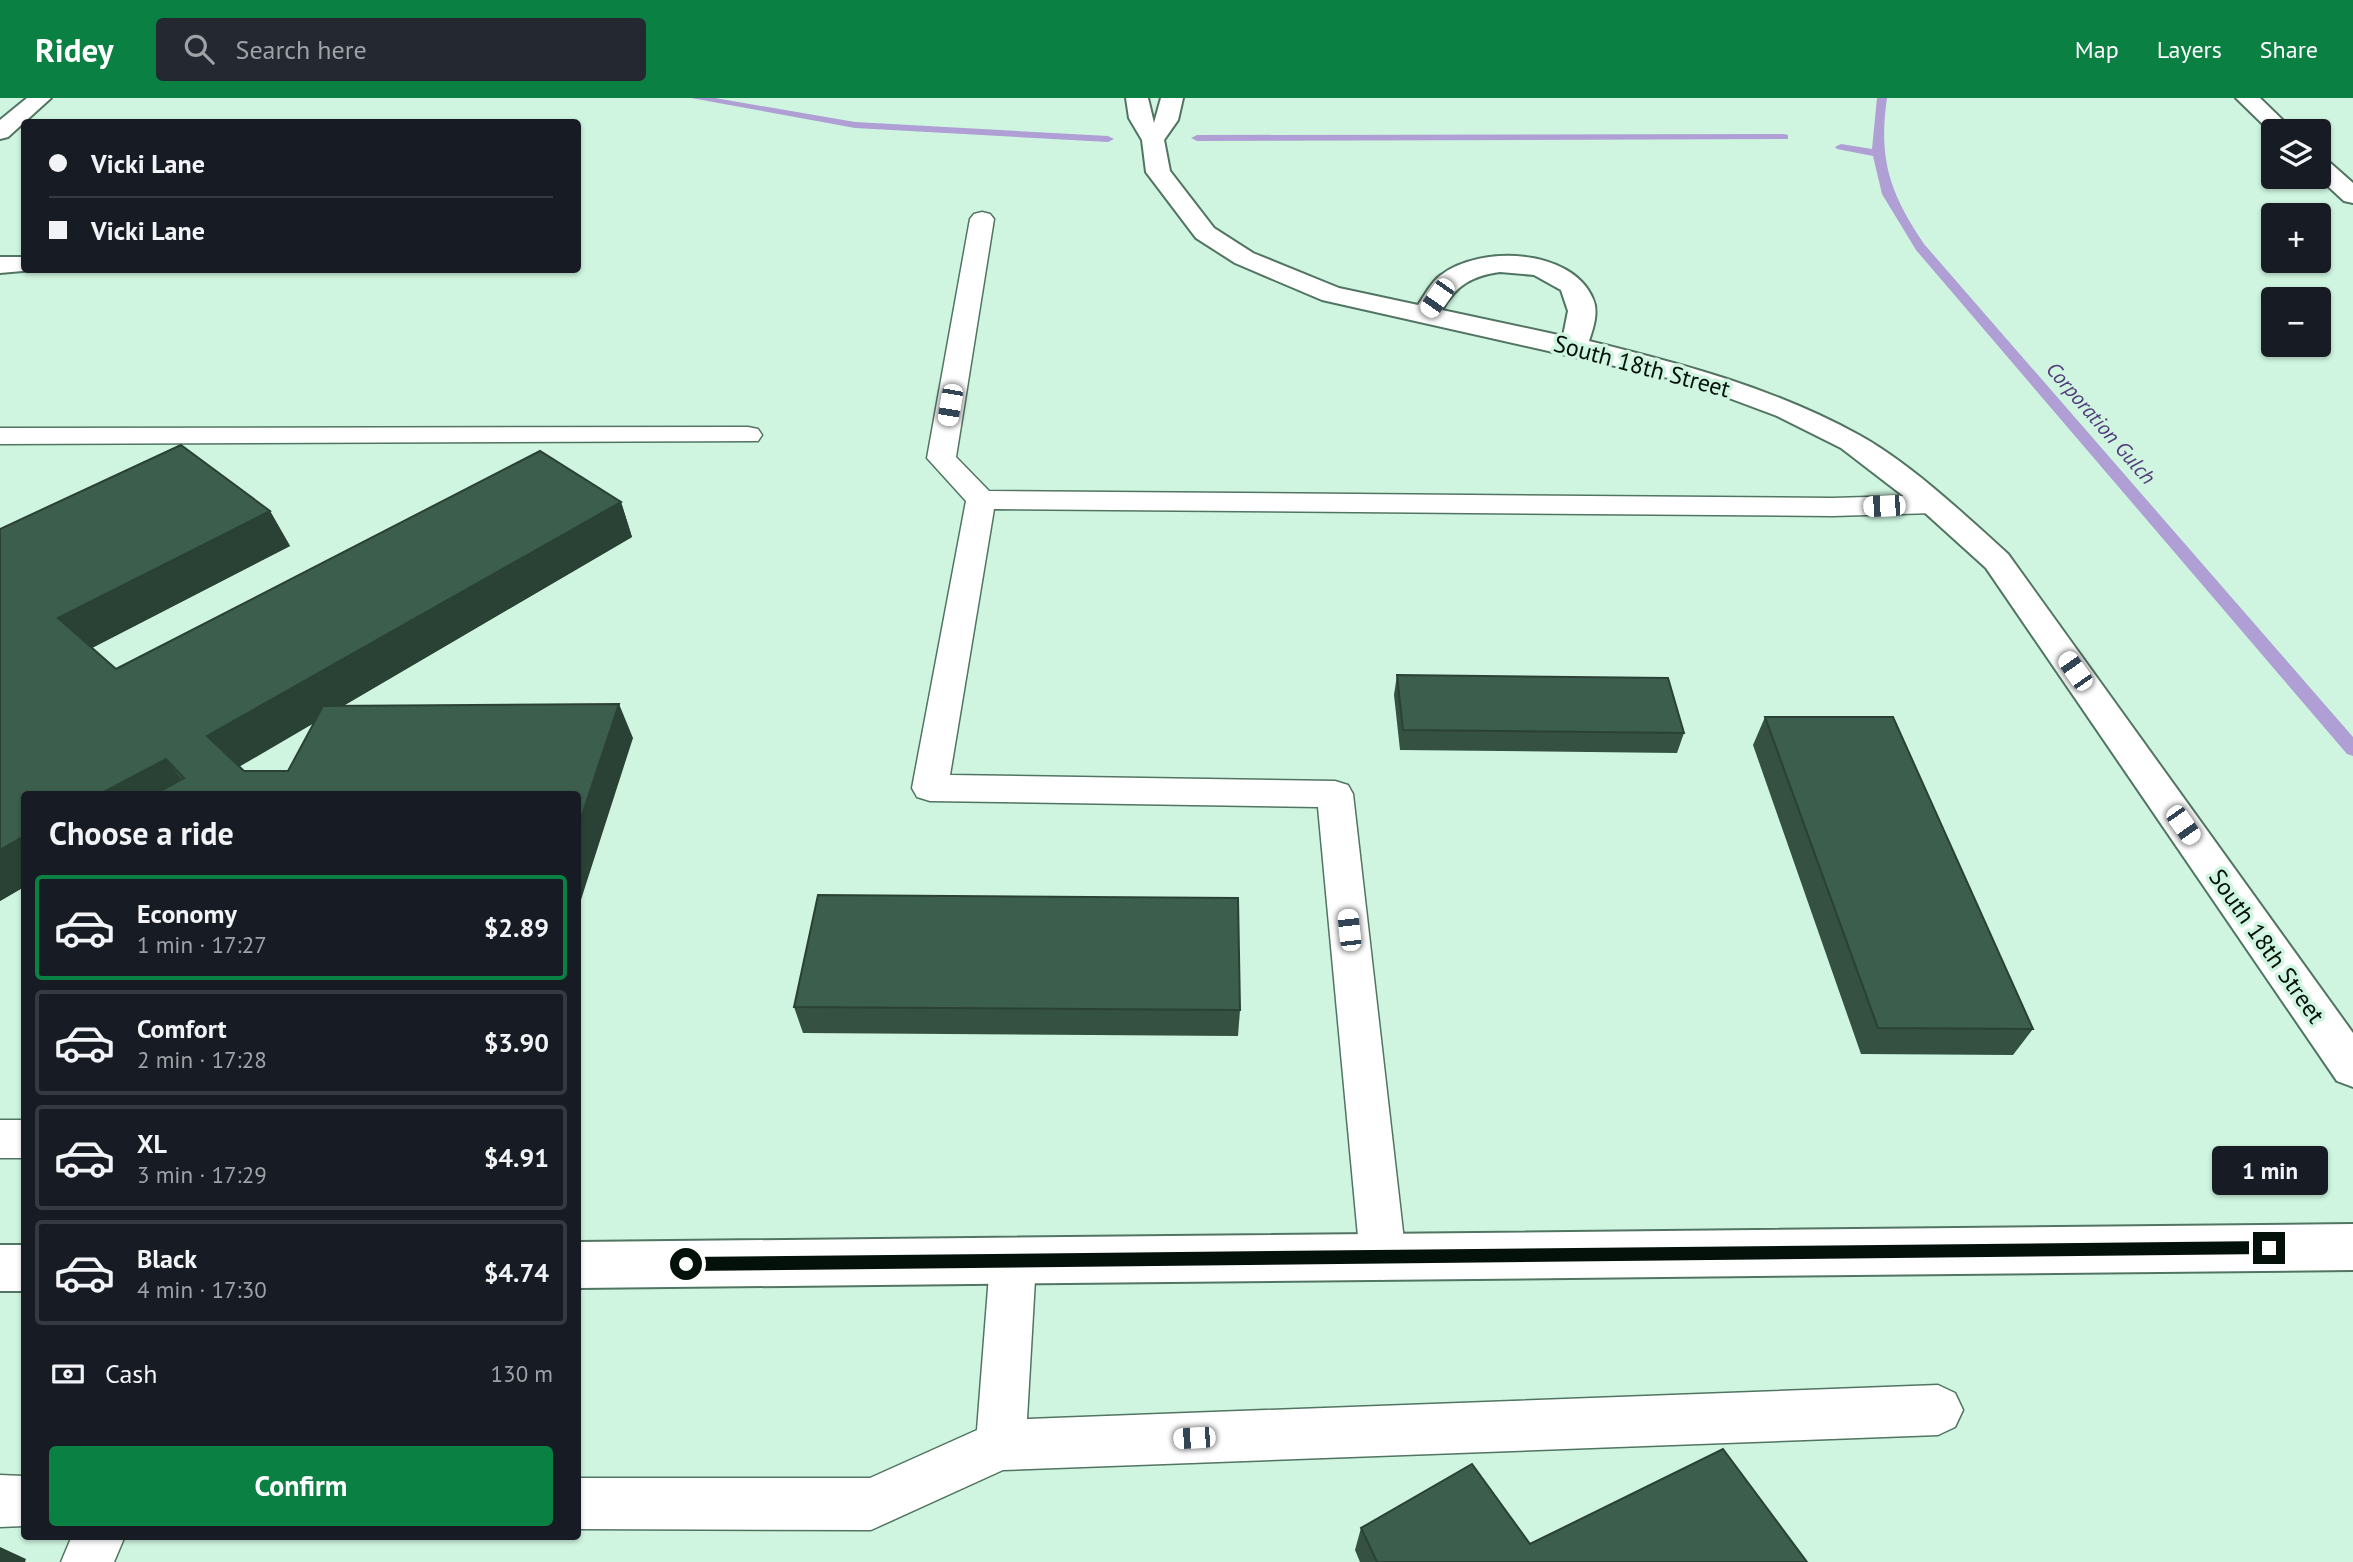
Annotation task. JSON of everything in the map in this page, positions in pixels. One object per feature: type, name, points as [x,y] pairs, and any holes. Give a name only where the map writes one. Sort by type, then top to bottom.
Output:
[{"type":"street","points":[[0,132],[40,98]]},
{"type":"street","name":"South 18th Street","points":[[1137,98],[1140,118],[1153,140],[1158,172],[1205,233],[1244,258],[1331,294],[1574,346],[1696,376],[1787,410],[1851,442],[1934,504],[1997,561],[2353,1068]]},
{"type":"street","points":[[1153,140],[1167,120],[1172,98]]},
{"type":"street","points":[[2247,98],[2270,119]]},
{"type":"street","points":[[2331,175],[2353,196]]},
{"type":"street","points":[[1425,316],[1449,281],[1471,269],[1500,264],[1532,267],[1560,274],[1573,285],[1580,300],[1583,317],[1574,346]]},
{"type":"street","points":[[0,265],[21,265]]},
{"type":"street","points":[[581,1265],[2353,1247]]},
{"type":"street","points":[[0,1268],[21,1268]]},
{"type":"lane","points":[[982,219],[941,458],[981,500],[1833,508],[1934,504]]},
{"type":"lane","points":[[0,436],[748,435]]},
{"type":"lane","points":[[981,500],[930,788],[1335,794],[1383,1258]]},
{"type":"lane","points":[[0,1139],[21,1139]]},
{"type":"lane","points":[[1001,1445],[1013,1262]]},
{"type":"lane","points":[[581,1504],[871,1504],[1001,1445],[1938,1409]]},
{"type":"lane","points":[[0,1501],[21,1502]]},
{"type":"lane","points":[[87,1562],[97,1540]]},
{"type":"building","points":[[181,445],[270,511],[58,618],[116,669],[540,451],[621,502],[207,736],[244,771],[288,771],[323,706],[619,704],[581,818],[581,791],[160,791],[184,778],[166,759],[106,791],[21,791],[21,838],[0,850],[0,529]]},
{"type":"building","points":[[1397,675],[1668,678],[1684,733],[1403,730]]},
{"type":"building","points":[[1765,717],[1893,717],[2033,1029],[1878,1028]]},
{"type":"building","points":[[818,895],[1238,898],[1240,1010],[794,1007]]},
{"type":"building","points":[[1723,1449],[1807,1562],[1377,1562],[1361,1528],[1472,1464],[1530,1544]]},
{"type":"waterway","points":[[696,98],[855,125],[1108,139]]},
{"type":"waterway","name":"Corporation Gulch","points":[[1882,98],[1877,141],[1882,177],[1897,211],[1920,247],[2353,749]]},
{"type":"waterway","points":[[1197,138],[1784,137]]},
{"type":"waterway","points":[[1841,147],[1876,153]]},
{"type":"route","points":[[686,1264],[2269,1248]]}]
